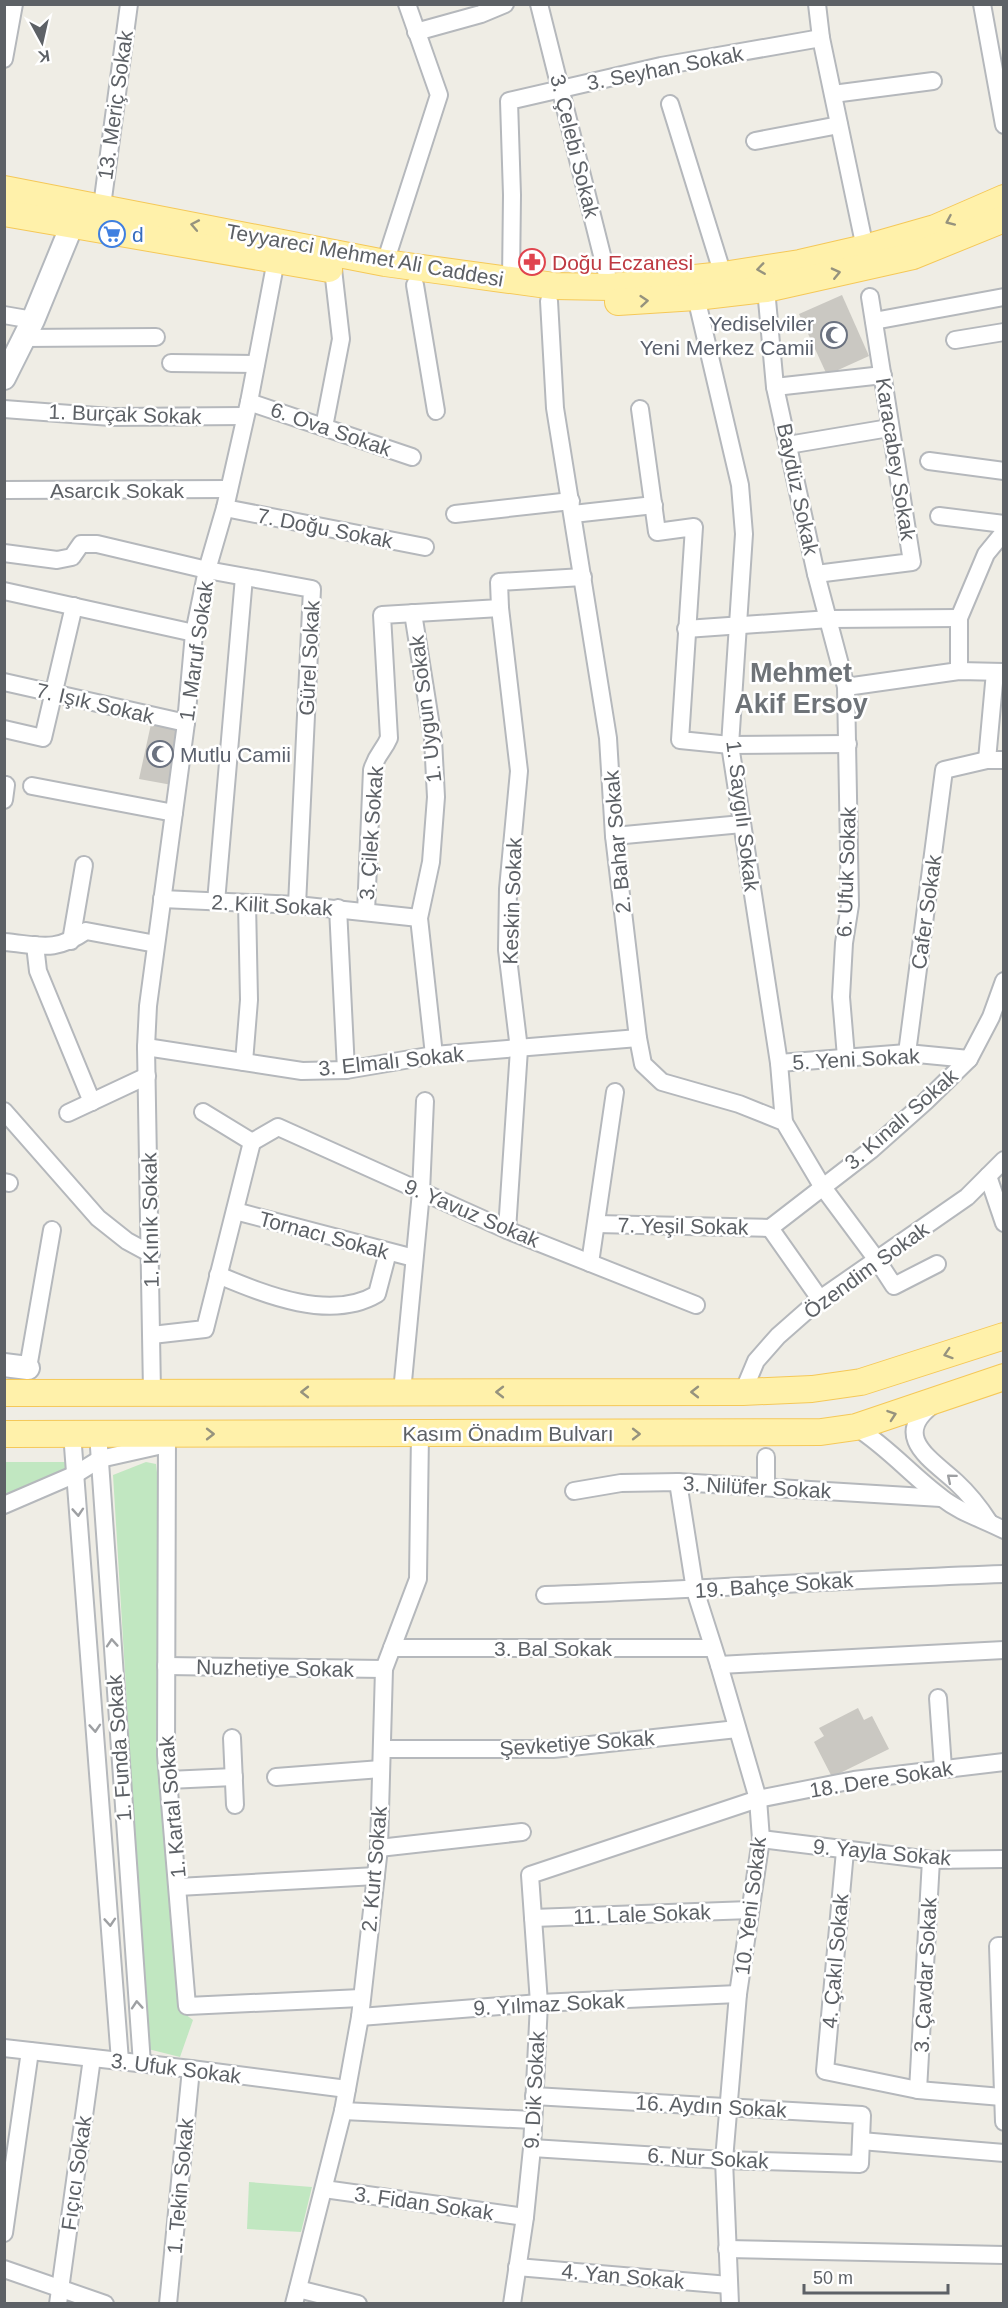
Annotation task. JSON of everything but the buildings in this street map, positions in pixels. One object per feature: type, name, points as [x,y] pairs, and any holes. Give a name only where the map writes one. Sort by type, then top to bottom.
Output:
[{"type":"main road","name":"Teyyareci Mehmet Ali Caddesi","points":[[4,189],[102,206],[385,263],[554,286],[610,287],[723,275],[800,263],[935,228],[1004,198]]},
{"type":"main road","name":"Teyyareci Mehmet Ali Caddesi","points":[[4,213],[415,285],[549,302],[632,302],[766,289],[913,256],[1004,219]]},
{"type":"main road","name":"Kasım Önadım Bulvarı","points":[[4,1393],[743,1392],[812,1389],[861,1382],[1004,1336]]},
{"type":"main road","name":"Kasım Önadım Bulvarı","points":[[4,1434],[98,1433],[167,1439],[420,1433],[765,1434],[821,1432],[856,1427],[1004,1377]]},
{"type":"street","points":[[4,59],[14,4]]},
{"type":"street","name":"13. Meriç Sokak","points":[[102,206],[129,4]]},
{"type":"street","points":[[385,263],[439,95],[407,4]]},
{"type":"street","points":[[416,32],[480,9],[505,4]]},
{"type":"street","name":"3. Çelebi Sokak","points":[[539,4],[610,287]]},
{"type":"street","points":[[817,4],[821,38],[864,248]]},
{"type":"street","points":[[982,4],[1004,125]]},
{"type":"street","name":"3. Seyhan Sokak","points":[[511,280],[512,195],[509,101],[661,66],[821,38]]},
{"type":"street","points":[[833,94],[933,81]]},
{"type":"street","points":[[670,104],[723,275]]},
{"type":"street","points":[[755,141],[839,126]]},
{"type":"street","points":[[4,378],[28,329],[72,225]]},
{"type":"street","name":"1. Maruf Sokak","points":[[146,1047],[148,1006],[186,723],[194,633],[207,570],[225,508],[247,409],[276,260]]},
{"type":"street","points":[[324,427],[341,339],[333,269]]},
{"type":"street","points":[[415,285],[436,411]]},
{"type":"street","name":"Baydüz Sokak","points":[[766,289],[775,387],[816,574],[830,619],[846,687]]},
{"type":"street","name":"1. Saygılı Sokak","points":[[696,297],[740,485],[744,534],[730,745],[779,1063],[784,1122]]},
{"type":"street","name":"Karacabey Sokak","points":[[816,574],[912,562],[870,297]]},
{"type":"street","points":[[874,321],[1004,297]]},
{"type":"street","name":"2. Bahar Sokak","points":[[549,302],[555,408],[608,738],[614,836],[643,1064],[662,1082],[739,1104],[784,1122]]},
{"type":"street","points":[[4,315],[28,329],[156,337]]},
{"type":"street","points":[[955,340],[1004,332]]},
{"type":"street","points":[[171,363],[256,364]]},
{"type":"street","points":[[775,387],[883,375]]},
{"type":"street","name":"1. Burçak Sokak","points":[[4,409],[111,417],[247,409]]},
{"type":"street","name":"6. Ova Sokak","points":[[247,409],[324,427],[412,457]]},
{"type":"street","points":[[640,409],[657,532],[694,527],[680,740],[730,745],[848,744]]},
{"type":"street","points":[[788,445],[889,428]]},
{"type":"street","points":[[929,461],[1004,471]]},
{"type":"street","name":"Asarcık Sokak","points":[[4,490],[229,489]]},
{"type":"street","points":[[456,514],[654,505]]},
{"type":"street","name":"7. Doğu Sokak","points":[[225,508],[425,547]]},
{"type":"street","points":[[939,516],[1004,524]]},
{"type":"street","points":[[959,671],[959,618],[986,554],[1004,532]]},
{"type":"street","name":"Gürel Sokak","points":[[4,554],[57,560],[72,557],[81,544],[97,544],[207,570],[312,589],[297,905]]},
{"type":"street","points":[[216,902],[244,577]]},
{"type":"street","name":"Keskin Sokak","points":[[507,1230],[519,1049],[507,950],[508,889],[519,771],[499,582],[583,577]]},
{"type":"street","points":[[4,591],[194,633]]},
{"type":"street","points":[[4,729],[43,738],[74,606]]},
{"type":"street","points":[[413,613],[500,608]]},
{"type":"street","name":"3. Çilek Sokak","points":[[366,912],[372,770],[376,755],[384,748],[389,738],[382,615],[413,613]]},
{"type":"street","name":"1. Uygun Sokak","points":[[413,613],[433,739],[436,797],[431,862],[419,918],[434,1055]]},
{"type":"street","points":[[686,629],[830,619],[959,618]]},
{"type":"street","points":[[846,687],[959,671],[999,672],[995,760]]},
{"type":"street","name":"7. Işık Sokak","points":[[4,682],[186,723]]},
{"type":"street","name":"6. Ufuk Sokak","points":[[846,687],[850,905],[844,943],[841,997],[846,1057]]},
{"type":"street","name":"Cafer Sokak","points":[[907,1053],[944,770],[995,760]]},
{"type":"street","points":[[32,786],[174,813]]},
{"type":"street","points":[[614,836],[742,824]]},
{"type":"street","points":[[71,941],[84,865]]},
{"type":"street","name":"2. Kilit Sokak","points":[[162,899],[338,908],[419,918]]},
{"type":"street","points":[[244,1062],[249,999],[247,903]]},
{"type":"street","points":[[338,908],[346,1070]]},
{"type":"street","points":[[4,942],[58,946],[86,931],[156,944]]},
{"type":"street","points":[[35,945],[38,972],[92,1102]]},
{"type":"street","name":"3. Kınalı Sokak","points":[[822,1186],[871,1150],[926,1102],[969,1059],[991,1017],[1004,981]]},
{"type":"street","name":"3. Elmalı Sokak","points":[[146,1047],[302,1071],[346,1070],[434,1055],[638,1038]]},
{"type":"street","name":"1. Kınık Sokak","points":[[146,1047],[152,1392]]},
{"type":"street","name":"5. Yeni Sokak","points":[[779,1063],[907,1053],[969,1059]]},
{"type":"street","points":[[68,1113],[147,1076]]},
{"type":"street","points":[[590,1263],[615,1092]]},
{"type":"street","points":[[402,1392],[421,1192],[425,1101]]},
{"type":"street","points":[[4,1110],[98,1218],[127,1241],[151,1254]]},
{"type":"street","points":[[152,1335],[205,1329],[252,1142],[203,1112]]},
{"type":"street","points":[[784,1122],[822,1186],[894,1286],[937,1264]]},
{"type":"street","name":"9. Yavuz Sokak","points":[[252,1142],[278,1127],[507,1230],[696,1305]]},
{"type":"street","name":"Özendim Sokak","points":[[743,1392],[756,1361],[778,1336],[820,1299],[967,1197],[1004,1160]]},
{"type":"street","points":[[988,1176],[1004,1223]]},
{"type":"street","name":"7. Yeşil Sokak","points":[[596,1224],[770,1228],[822,1186]]},
{"type":"street","name":"Tornacı Sokak","points":[[235,1211],[414,1258]]},
{"type":"street","name":"7. Yeşil Sokak","points":[[770,1228],[820,1299]]},
{"type":"street","points":[[4,1365],[28,1368],[52,1230]]},
{"type":"street","points":[[218,1275],[274,1298],[322,1305],[364,1302],[377,1294],[388,1252]]},
{"type":"street","points":[[940,1399],[922,1412],[917,1421],[915,1434],[918,1448],[964,1490],[996,1526]]},
{"type":"street","points":[[856,1427],[885,1447],[941,1498],[963,1512],[996,1526]]},
{"type":"street","name":"1. Funda Sokak","points":[[72,1433],[120,2061]]},
{"type":"street","name":"1. Funda Sokak","points":[[98,1433],[141,2064]]},
{"type":"street","name":"2. Kurt Sokak","points":[[296,2296],[343,2111],[360,2017],[379,1848],[384,1669],[418,1579],[420,1433]]},
{"type":"street","points":[[4,1505],[75,1474],[100,1459],[167,1439]]},
{"type":"street","name":"1. Kartal Sokak","points":[[167,1439],[166,1755],[188,2006],[361,1998]]},
{"type":"street","points":[[766,1457],[766,1487]]},
{"type":"street","name":"3. Nilüfer Sokak","points":[[574,1491],[621,1483],[678,1482],[941,1498]]},
{"type":"street","name":"10. Yeni Sokak","points":[[678,1482],[695,1590],[758,1799],[761,1839],[738,1994],[724,2160],[730,2304]]},
{"type":"street","name":"19. Bahçe Sokak","points":[[545,1595],[695,1590],[880,1578],[1004,1574]]},
{"type":"street","name":"3. Bal Sokak","points":[[392,1647],[713,1648]]},
{"type":"street","points":[[719,1665],[1004,1650]]},
{"type":"street","name":"Nuzhetiye Sokak","points":[[166,1666],[384,1669]]},
{"type":"street","points":[[938,1698],[943,1768]]},
{"type":"street","name":"Şevketiye Sokak","points":[[382,1749],[553,1749],[737,1729]]},
{"type":"street","points":[[232,1738],[235,1805]]},
{"type":"street","name":"18. Dere Sokak","points":[[530,1875],[758,1799],[854,1780],[1004,1762]]},
{"type":"street","points":[[276,1777],[381,1769]]},
{"type":"street","points":[[168,1779],[234,1777]]},
{"type":"street","points":[[379,1848],[522,1832]]},
{"type":"street","name":"9. Yayla Sokak","points":[[761,1839],[932,1860],[1004,1859]]},
{"type":"street","name":"4. Çakıl Sokak","points":[[845,1851],[825,2070],[918,2090]]},
{"type":"street","name":"3. Çavdar Sokak","points":[[918,2090],[932,1860]]},
{"type":"street","name":"9. Dik Sokak","points":[[512,2304],[525,2217],[532,2148],[539,2003],[530,1875]]},
{"type":"street","points":[[178,1887],[376,1876]]},
{"type":"street","name":"11. Lale Sokak","points":[[533,1918],[750,1910]]},
{"type":"street","points":[[1001,1946],[1004,2122]]},
{"type":"street","name":"9. Yılmaz Sokak","points":[[360,2017],[539,2003],[738,1994]]},
{"type":"street","name":"3. Ufuk Sokak","points":[[4,2048],[191,2068],[347,2089]]},
{"type":"street","points":[[4,2234],[30,2051]]},
{"type":"street","name":"Fıçıcı Sokak","points":[[59,2296],[92,2058]]},
{"type":"street","name":"1. Tekin Sokak","points":[[168,2304],[191,2068]]},
{"type":"street","points":[[918,2090],[1002,2097]]},
{"type":"street","name":"16. Aydın Sokak","points":[[534,2096],[862,2115],[861,2141]]},
{"type":"street","points":[[343,2111],[533,2120]]},
{"type":"street","points":[[861,2141],[1004,2153]]},
{"type":"street","name":"6. Nur Sokak","points":[[532,2148],[724,2160],[860,2164],[861,2141]]},
{"type":"street","name":"3. Fidan Sokak","points":[[324,2189],[525,2217]]},
{"type":"street","points":[[727,2249],[1004,2255]]},
{"type":"street","name":"4. Yan Sokak","points":[[517,2267],[729,2285]]},
{"type":"street","points":[[4,2269],[59,2296],[105,2304]]},
{"type":"street","points":[[296,2296],[358,2304]]},
{"type":"green space","points":[[5,1462],[65,1462],[75,1471],[5,1502]]},
{"type":"green space","points":[[146,1462],[156,1464],[159,1490],[181,2011],[193,2020],[180,2057],[148,2049],[113,1475]]},
{"type":"green space","points":[[249,2182],[312,2187],[301,2232],[247,2229]]},
{"type":"place","name":"d","points":[[112,234]]},
{"type":"place","name":"Doğu Eczanesi","points":[[532,262]]},
{"type":"place","name":"Yediselviler Yeni Merkez Camii","points":[[834,335]]},
{"type":"place","name":"Mutlu Camii","points":[[160,754]]},
{"type":"district","name":"Mehmet Akif Ersoy","points":[[801,688]]}]
